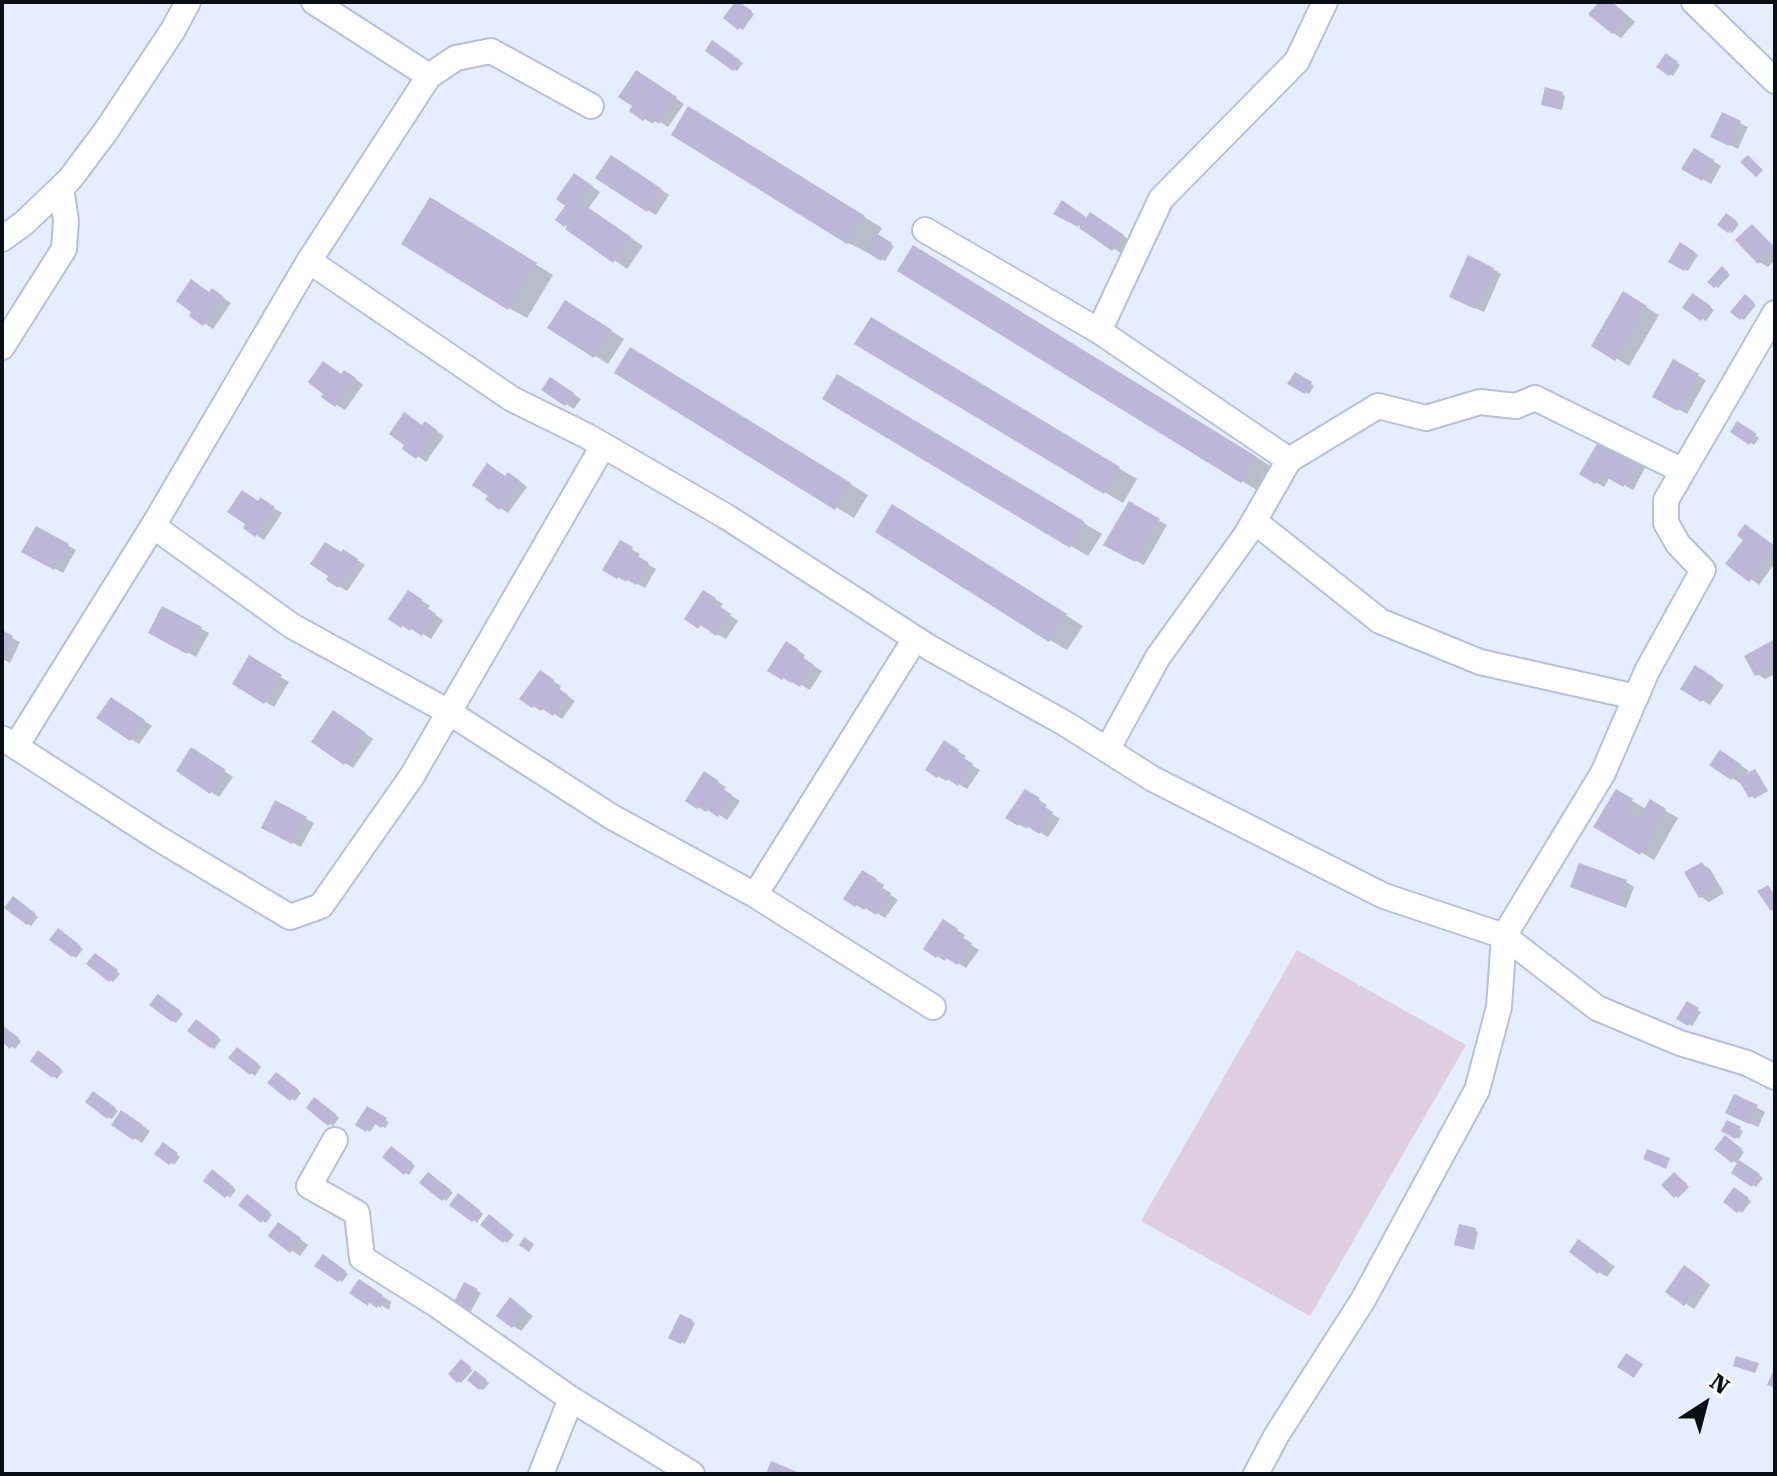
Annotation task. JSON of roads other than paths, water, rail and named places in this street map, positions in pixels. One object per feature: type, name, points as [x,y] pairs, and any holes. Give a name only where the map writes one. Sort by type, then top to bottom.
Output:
[{"type":"street","points":[[2,239],[61,188],[106,131],[188,2]]},
{"type":"street","points":[[314,2],[429,76]]},
{"type":"street","points":[[1099,331],[1161,199],[1297,61],[1325,2]]},
{"type":"street","points":[[1694,2],[1775,81]]},
{"type":"street","points":[[591,106],[491,51],[456,58],[429,76],[309,261],[153,526],[9,742],[156,837],[290,917],[321,906],[412,776],[603,446]]},
{"type":"street","points":[[2,347],[64,249],[66,221],[61,188]]},
{"type":"street","points":[[925,230],[1099,331],[1289,460]]},
{"type":"street","points":[[309,261],[512,399],[603,446],[727,517],[915,639],[1153,779],[1384,896],[1504,936],[1597,1008],[1680,1043],[1747,1063],[1775,1077]]},
{"type":"street","points":[[1256,1474],[1276,1436],[1363,1300],[1477,1090],[1499,1007],[1504,936],[1603,773],[1647,671],[1703,570],[1678,544],[1666,523],[1666,500],[1775,313]]},
{"type":"street","points":[[1107,750],[1158,657],[1254,521],[1289,460],[1378,406],[1426,418],[1480,402],[1516,406],[1535,398],[1681,470]]},
{"type":"street","points":[[1254,521],[1380,621],[1480,662],[1636,697]]},
{"type":"street","points":[[153,526],[292,626],[447,711],[612,817],[755,895],[933,1007]]},
{"type":"street","points":[[755,895],[915,639]]},
{"type":"street","points":[[335,1140],[309,1186],[357,1213],[362,1258],[437,1305],[571,1399],[692,1474]]},
{"type":"street","points":[[541,1474],[571,1399]]}]
